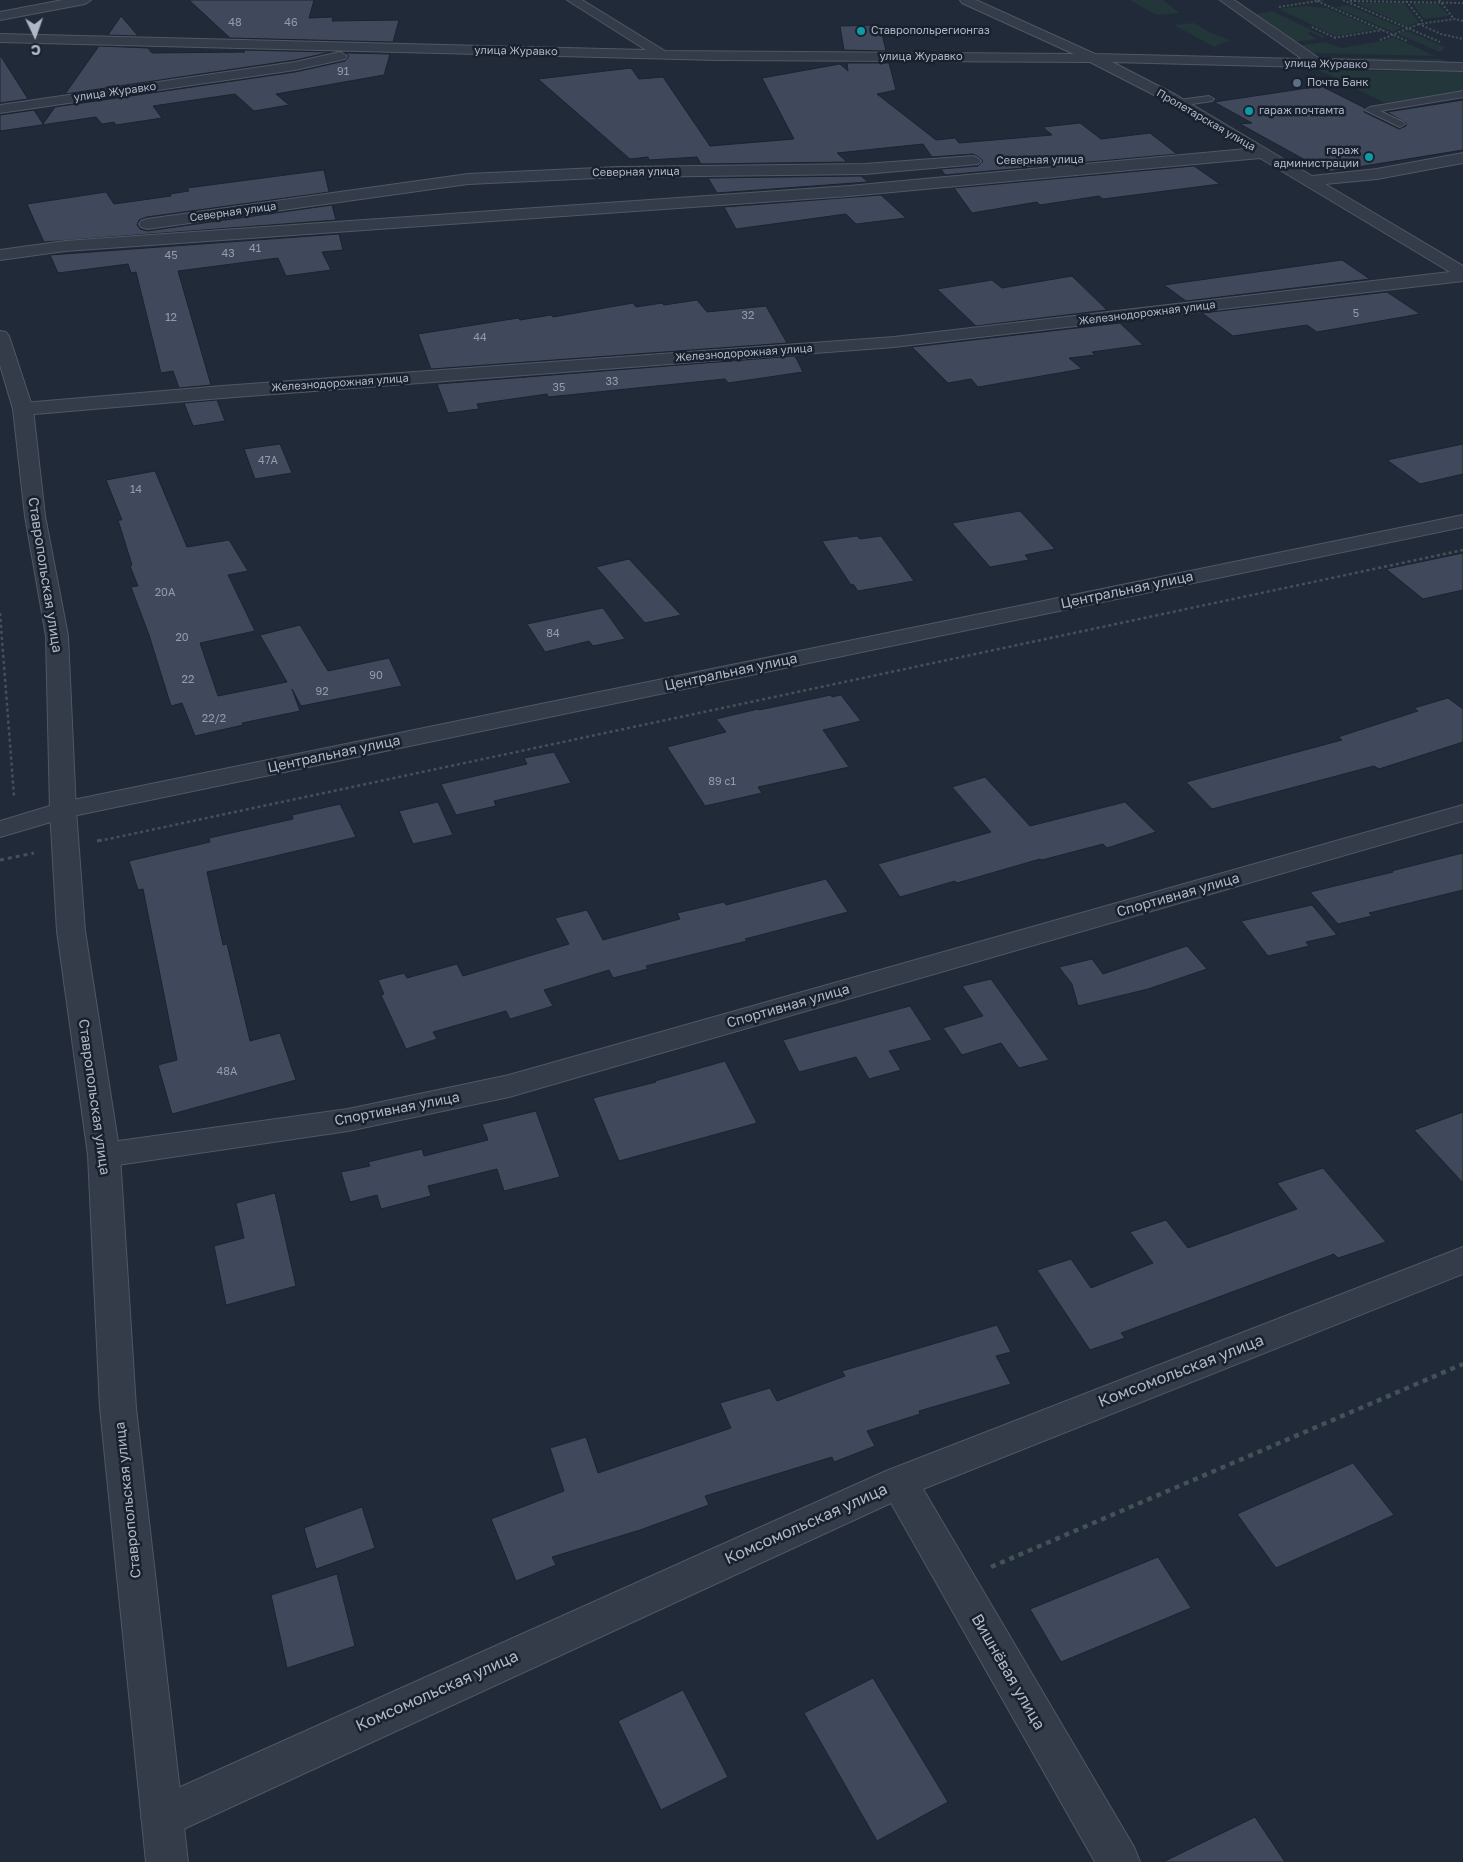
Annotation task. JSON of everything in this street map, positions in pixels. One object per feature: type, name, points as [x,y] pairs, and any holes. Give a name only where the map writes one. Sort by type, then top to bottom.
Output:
[{"type":"street","points":[[0,16],[85,0]]},
{"type":"street","points":[[573,0],[661,54]]},
{"type":"street","name":"Пролетарская улица","points":[[966,0],[1093,58],[1179,103],[1463,274]]},
{"type":"street","points":[[1226,0],[1318,64]]},
{"type":"street","name":"улица Журавко","points":[[0,38],[837,58],[1093,58],[1463,67]]},
{"type":"street","name":"улица Журавко","points":[[0,109],[295,66],[378,48]]},
{"type":"street","name":"Северная улица","points":[[0,255],[65,246],[849,191],[1261,153]]},
{"type":"street","name":"Северная улица","points":[[1010,161],[1215,156]]},
{"type":"street","points":[[1308,181],[1377,174],[1463,158]]},
{"type":"street","name":"Северная улица","points":[[65,246],[69,239],[85,232],[468,179],[619,172],[864,169],[990,161]]},
{"type":"street","name":"Железнодорожная улица","points":[[23,409],[222,392],[894,342],[1463,274]]},
{"type":"street","name":"Ставропольская улица","points":[[0,336],[23,409],[35,516],[57,636],[63,810],[71,931],[104,1155],[118,1408],[167,1862]]},
{"type":"street","name":"Центральная улица","points":[[8,827],[63,810],[1463,521]]},
{"type":"street","name":"Спортивная улица","points":[[104,1155],[348,1120],[509,1086],[1463,813]]},
{"type":"street","name":"Комсомольская улица","points":[[162,1816],[899,1482],[1463,1260]]},
{"type":"street","name":"Вишнёвая улица","points":[[899,1482],[1119,1862]]},
{"type":"lane","points":[[1400,124],[1370,110],[1463,94]]},
{"type":"lane","points":[[1179,103],[1208,99]]},
{"type":"path","points":[[1244,12],[1324,0]]},
{"type":"path","points":[[1343,0],[1442,43]]},
{"type":"path","points":[[1439,0],[1455,19]]},
{"type":"path","points":[[1317,1],[1409,42]]},
{"type":"path","points":[[1346,1],[1463,3]]},
{"type":"path","points":[[1406,1],[1423,22]]},
{"type":"path","points":[[1380,41],[1423,22],[1455,19],[1463,21]]},
{"type":"path","points":[[1420,24],[1441,34],[1463,39]]},
{"type":"path","points":[[1310,27],[1343,41]]},
{"type":"path","points":[[1292,45],[1382,30]]},
{"type":"path","points":[[197,820],[1463,550]]},
{"type":"path","points":[[0,613],[8,827],[30,854]]},
{"type":"path","points":[[956,1582],[1463,1364]]},
{"type":"green space","points":[[1129,0],[1163,0],[1180,13],[1157,15]]},
{"type":"green space","points":[[1356,3],[1404,3],[1419,22],[1407,26]]},
{"type":"green space","points":[[1412,3],[1438,4],[1449,16],[1424,19]]},
{"type":"green space","points":[[1348,5],[1402,28],[1393,32],[1335,7]]},
{"type":"green space","points":[[1304,6],[1327,8],[1376,29],[1336,36],[1279,9]]},
{"type":"green space","points":[[1272,11],[1326,37],[1322,38],[1311,32],[1307,33],[1317,39],[1295,42],[1256,14]]},
{"type":"green space","points":[[1194,23],[1211,33],[1230,40],[1214,47],[1174,25]]},
{"type":"green space","points":[[1407,31],[1445,47],[1440,52],[1398,34]]},
{"type":"green space","points":[[1393,37],[1435,56],[1308,53],[1296,46],[1324,42],[1342,48],[1382,41]]},
{"type":"green space","points":[[1313,57],[1441,59],[1449,62],[1322,60]]},
{"type":"green space","points":[[1319,70],[1463,72],[1463,90],[1385,103]]},
{"type":"building","points":[[189,0],[314,0],[309,18],[333,17],[332,21],[399,20],[393,42],[230,38]]},
{"type":"building","points":[[121,16],[138,36],[108,35]]},
{"type":"building","points":[[880,25],[886,51],[844,50],[840,26]]},
{"type":"building","points":[[99,46],[148,48],[152,53],[245,52],[243,50],[331,52],[295,60],[65,94]]},
{"type":"building","points":[[345,53],[390,54],[384,75],[276,94],[289,105],[254,111],[235,94],[153,106],[162,118],[116,125],[114,122],[102,124],[96,117],[0,131],[0,115],[34,110],[43,124],[55,107],[295,72],[345,61],[349,56]]},
{"type":"building","points":[[0,55],[28,99],[0,103]]},
{"type":"building","points":[[847,63],[889,63],[896,90],[877,94],[936,140],[955,138],[959,143],[1052,135],[1043,127],[1080,123],[1101,139],[1150,133],[1177,154],[945,175],[941,169],[978,166],[983,161],[973,154],[932,157],[923,144],[837,153],[847,162],[701,164],[697,157],[649,160],[648,157],[630,159],[538,79],[631,68],[639,79],[663,77],[710,146],[794,139],[762,78],[840,64],[848,71]]},
{"type":"building","points":[[1321,86],[1365,108],[1364,112],[1399,129],[1406,126],[1406,123],[1387,112],[1463,100],[1463,150],[1327,172],[1240,124],[1252,123],[1214,102]]},
{"type":"building","points":[[1194,166],[1220,184],[1103,199],[1099,196],[1040,205],[1037,202],[972,213],[954,188]]},
{"type":"building","points":[[324,170],[329,192],[147,217],[139,220],[137,225],[140,229],[147,231],[332,205],[336,220],[44,242],[27,204],[106,192],[114,204],[171,196],[170,194],[189,191],[187,188]]},
{"type":"building","points":[[861,176],[868,182],[717,193],[708,178]]},
{"type":"building","points":[[881,195],[906,218],[856,224],[846,214],[736,229],[724,207]]},
{"type":"building","points":[[339,234],[343,250],[322,252],[331,270],[286,276],[278,258],[178,271],[211,385],[179,388],[173,371],[161,373],[136,272],[131,273],[128,264],[58,273],[50,255]]},
{"type":"building","points":[[1342,260],[1370,279],[1186,301],[1164,285]]},
{"type":"building","points":[[1072,276],[1107,310],[976,326],[937,289],[992,280],[1002,288]]},
{"type":"building","points":[[1387,292],[1420,314],[1317,332],[1307,325],[1233,336],[1202,313]]},
{"type":"building","points":[[697,300],[707,312],[766,306],[787,343],[431,369],[418,334],[518,318],[520,320],[551,315],[553,317],[633,303],[636,307]]},
{"type":"building","points":[[1120,323],[1143,345],[1092,352],[1095,355],[1069,358],[1082,369],[978,387],[971,379],[948,383],[912,347]]},
{"type":"building","points":[[795,356],[803,372],[728,383],[725,379],[548,397],[547,394],[477,404],[479,409],[448,413],[437,384]]},
{"type":"building","points":[[217,400],[225,421],[193,426],[184,403]]},
{"type":"building","points":[[280,444],[292,473],[255,479],[244,449]]},
{"type":"building","points":[[1463,444],[1463,474],[1420,484],[1387,460]]},
{"type":"building","points":[[155,471],[187,547],[229,540],[248,571],[228,575],[255,631],[200,643],[218,696],[287,682],[260,635],[300,625],[328,671],[389,658],[402,686],[301,706],[292,689],[300,711],[242,723],[243,725],[195,736],[182,703],[171,706],[149,635],[131,587],[138,586],[130,566],[132,565],[118,520],[122,520],[106,480]]},
{"type":"building","points":[[1020,511],[1055,549],[1025,555],[1029,560],[990,567],[952,523]]},
{"type":"building","points":[[857,536],[860,539],[881,536],[914,581],[858,591],[853,584],[851,585],[822,541]]},
{"type":"building","points":[[1463,553],[1463,590],[1423,599],[1386,569]]},
{"type":"building","points":[[629,559],[681,615],[645,623],[596,567]]},
{"type":"building","points":[[603,608],[625,639],[593,646],[589,641],[545,652],[527,624]]},
{"type":"building","points":[[831,695],[832,697],[841,695],[861,721],[823,730],[849,767],[758,787],[762,793],[705,806],[667,747],[726,732],[716,719]]},
{"type":"building","points":[[1448,698],[1463,709],[1463,742],[1379,769],[1374,766],[1212,809],[1186,782],[1342,740],[1338,737],[1418,711],[1414,708]]},
{"type":"building","points":[[554,752],[571,783],[494,801],[496,806],[456,815],[441,784],[527,764],[524,758]]},
{"type":"building","points":[[985,777],[1030,826],[1125,802],[1156,832],[1107,848],[1103,844],[1040,859],[957,883],[955,881],[900,897],[878,864],[991,832],[952,787]]},
{"type":"building","points":[[438,802],[453,835],[413,844],[399,811]]},
{"type":"building","points":[[340,804],[356,837],[207,872],[223,945],[227,944],[250,1041],[280,1033],[296,1080],[172,1114],[158,1065],[177,1060],[143,889],[138,890],[129,861],[210,842],[209,838],[293,819],[292,815]]},
{"type":"building","points":[[1463,853],[1463,890],[1369,913],[1372,916],[1338,924],[1310,892],[1393,872],[1391,871]]},
{"type":"building","points":[[826,879],[848,912],[745,939],[747,941],[646,966],[648,969],[613,978],[609,970],[544,990],[553,1006],[510,1019],[506,1011],[433,1032],[437,1039],[406,1049],[381,995],[384,994],[378,980],[404,973],[407,978],[457,964],[463,976],[569,944],[555,918],[587,910],[603,940],[680,919],[677,913],[724,902],[726,905]]},
{"type":"building","points":[[1312,905],[1337,935],[1306,942],[1309,946],[1268,956],[1241,921]]},
{"type":"building","points":[[1187,946],[1207,969],[1148,989],[1078,1006],[1072,984],[1059,967],[1092,959],[1103,974]]},
{"type":"building","points":[[991,979],[1049,1060],[1019,1068],[1001,1043],[962,1055],[943,1028],[983,1016],[962,986]]},
{"type":"building","points":[[910,1006],[932,1040],[889,1051],[901,1070],[869,1079],[856,1057],[799,1072],[783,1040]]},
{"type":"building","points":[[725,1061],[757,1123],[619,1161],[593,1098],[656,1082]]},
{"type":"building","points":[[536,1111],[560,1177],[504,1191],[497,1169],[428,1186],[431,1196],[381,1209],[377,1195],[350,1202],[341,1172],[370,1166],[368,1162],[422,1149],[424,1156],[488,1140],[482,1124]]},
{"type":"building","points":[[1463,1112],[1463,1183],[1414,1130]]},
{"type":"building","points":[[1323,1168],[1386,1242],[1338,1258],[1334,1254],[1121,1333],[1125,1338],[1090,1350],[1037,1270],[1071,1259],[1091,1288],[1153,1263],[1130,1232],[1166,1220],[1188,1248],[1297,1209],[1277,1183]]},
{"type":"building","points":[[275,1193],[296,1286],[226,1305],[214,1246],[244,1238],[236,1203]]},
{"type":"building","points":[[997,1325],[1011,1352],[996,1356],[1011,1384],[919,1411],[920,1414],[867,1431],[875,1446],[834,1462],[832,1457],[705,1496],[709,1505],[640,1530],[552,1557],[556,1565],[516,1581],[491,1519],[564,1491],[550,1448],[586,1437],[598,1473],[731,1428],[720,1403],[770,1388],[777,1401],[845,1376],[842,1371]]},
{"type":"building","points":[[1353,1463],[1394,1515],[1276,1568],[1237,1514]]},
{"type":"building","points":[[362,1507],[375,1548],[316,1569],[304,1528]]},
{"type":"building","points":[[1158,1557],[1191,1608],[1061,1662],[1030,1609]]},
{"type":"building","points":[[337,1574],[355,1646],[287,1668],[271,1595]]},
{"type":"building","points":[[873,1678],[948,1802],[877,1841],[804,1713]]},
{"type":"building","points":[[683,1690],[728,1777],[661,1810],[618,1721]]},
{"type":"building","points":[[1255,1817],[1285,1862],[1163,1862]]},
{"type":"place","name":"Ставропольрегионгаз","points":[[861,31]]},
{"type":"place","name":"Почта Банк","points":[[1297,83]]},
{"type":"place","name":"гараж почтамта","points":[[1249,111]]},
{"type":"place","name":"гараж администрации","points":[[1369,157]]}]
